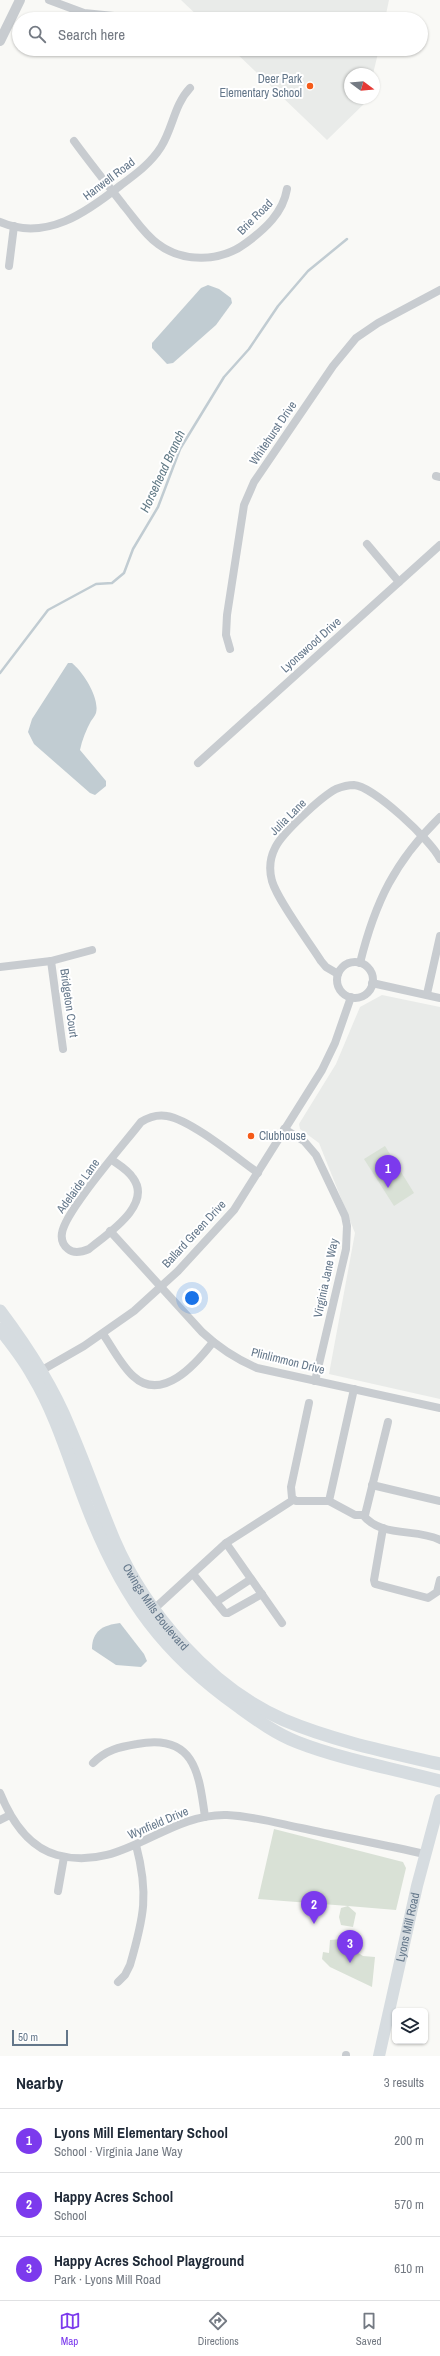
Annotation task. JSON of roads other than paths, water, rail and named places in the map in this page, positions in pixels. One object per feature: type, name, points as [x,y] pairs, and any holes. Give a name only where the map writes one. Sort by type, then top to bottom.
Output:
[{"type":"main road","name":"Owings Mills Boulevard","points":[[0,1311],[69,1426],[115,1542],[134,1579],[174,1635],[198,1660],[222,1681],[263,1709],[284,1720],[325,1734],[440,1764]]},
{"type":"main road","name":"Owings Mills Boulevard","points":[[0,1329],[37,1373],[102,1542],[121,1582],[139,1611],[157,1634],[187,1666],[214,1689],[259,1721],[297,1742],[440,1781]]},
{"type":"main road","name":"Lyons Mill Road","points":[[379,2056],[440,1800]]},
{"type":"street","points":[[14,12],[20,0]]},
{"type":"street","points":[[49,0],[77,11],[84,12]]},
{"type":"street","points":[[0,41],[12,16]]},
{"type":"street","name":"Hanwell Road","points":[[0,222],[14,226],[41,228],[54,226],[81,214],[113,192],[153,158],[166,138],[182,96],[190,88]]},
{"type":"street","name":"Brie Road","points":[[74,141],[146,234],[158,244],[181,255],[206,258],[229,253],[258,234],[280,210],[287,189]]},
{"type":"street","points":[[9,266],[14,226]]},
{"type":"street","name":"Whitehurst Drive","points":[[230,649],[226,635],[226,615],[244,505],[254,482],[333,366],[352,342],[378,323],[440,290]]},
{"type":"street","points":[[367,544],[399,582]]},
{"type":"street","name":"Lyonswood Drive","points":[[198,763],[440,545]]},
{"type":"street","name":"Julia Lane","points":[[338,974],[326,967],[321,961],[275,889],[272,881],[271,861],[279,842],[330,793],[337,789],[352,785],[361,786],[375,793],[432,845],[440,859]]},
{"type":"street","points":[[360,963],[373,913],[382,892],[394,872],[421,835],[440,816]]},
{"type":"street","points":[[427,994],[440,936]]},
{"type":"street","points":[[0,967],[52,961],[92,950]]},
{"type":"street","name":"Bridgeton Court","points":[[52,961],[63,1049]]},
{"type":"street","points":[[360,963],[370,971],[372,983],[365,995],[351,997],[346,995],[338,986],[338,974],[347,964],[360,963]]},
{"type":"street","points":[[372,983],[440,998]]},
{"type":"street","name":"Ballard Green Drive","points":[[37,1373],[103,1334],[134,1311],[208,1240],[234,1210],[330,1055],[351,997]]},
{"type":"street","name":"Adelaide Lane","points":[[112,1160],[133,1177],[138,1188],[134,1207],[89,1249],[80,1252],[70,1250],[62,1239],[62,1231],[72,1213],[112,1160],[141,1122],[158,1115],[167,1116],[182,1121],[258,1173]]},
{"type":"street","name":"Virginia Jane Way","points":[[284,1129],[304,1141],[316,1155],[345,1216],[347,1226],[346,1249],[315,1381]]},
{"type":"street","name":"Plinlimmon Drive","points":[[110,1231],[213,1342],[240,1361],[257,1368],[440,1408]]},
{"type":"street","points":[[103,1334],[129,1372],[140,1382],[153,1385],[167,1383],[178,1377],[200,1358],[213,1342]]},
{"type":"street","points":[[329,1501],[354,1389]]},
{"type":"street","points":[[293,1500],[291,1487],[309,1403]]},
{"type":"street","points":[[363,1515],[365,1514],[388,1422]]},
{"type":"street","points":[[372,1485],[440,1502]]},
{"type":"street","points":[[154,1609],[226,1543],[293,1500],[329,1501],[356,1515],[363,1515]]},
{"type":"street","points":[[363,1515],[367,1520],[384,1528],[440,1540]]},
{"type":"street","points":[[384,1528],[374,1580],[375,1584],[428,1598],[437,1592],[440,1580]]},
{"type":"street","points":[[226,1543],[282,1623]]},
{"type":"street","points":[[193,1574],[225,1613],[228,1614],[262,1594]]},
{"type":"street","points":[[216,1602],[252,1579]]},
{"type":"street","points":[[93,1763],[109,1750],[121,1747],[153,1741],[173,1745],[183,1751],[191,1759],[196,1769],[200,1779],[205,1817]]},
{"type":"street","name":"Wynfield Drive","points":[[0,1793],[10,1815],[22,1833],[31,1841],[51,1853],[64,1857],[94,1859],[136,1845],[186,1823],[205,1817],[226,1815],[259,1819],[426,1854]]},
{"type":"street","points":[[0,1820],[10,1815]]},
{"type":"street","points":[[118,1982],[125,1975],[130,1965],[145,1899],[144,1873],[136,1845]]},
{"type":"street","points":[[58,1891],[64,1857]]},
{"type":"waterway","name":"Horsehead Branch","points":[[0,673],[48,610],[96,584],[112,583],[124,573],[133,549],[158,507],[180,449],[224,377],[249,349],[278,306],[308,271],[347,239]]},
{"type":"place","name":"Deer Park Elementary School","points":[[310,86]]},
{"type":"place","name":"Clubhouse","points":[[251,1136]]},
{"type":"place","name":"Lyons Mill Elementary School","points":[[388,1188]]},
{"type":"place","name":"Happy Acres School","points":[[314,1924]]},
{"type":"place","name":"Happy Acres School Playground","points":[[350,1963]]}]
